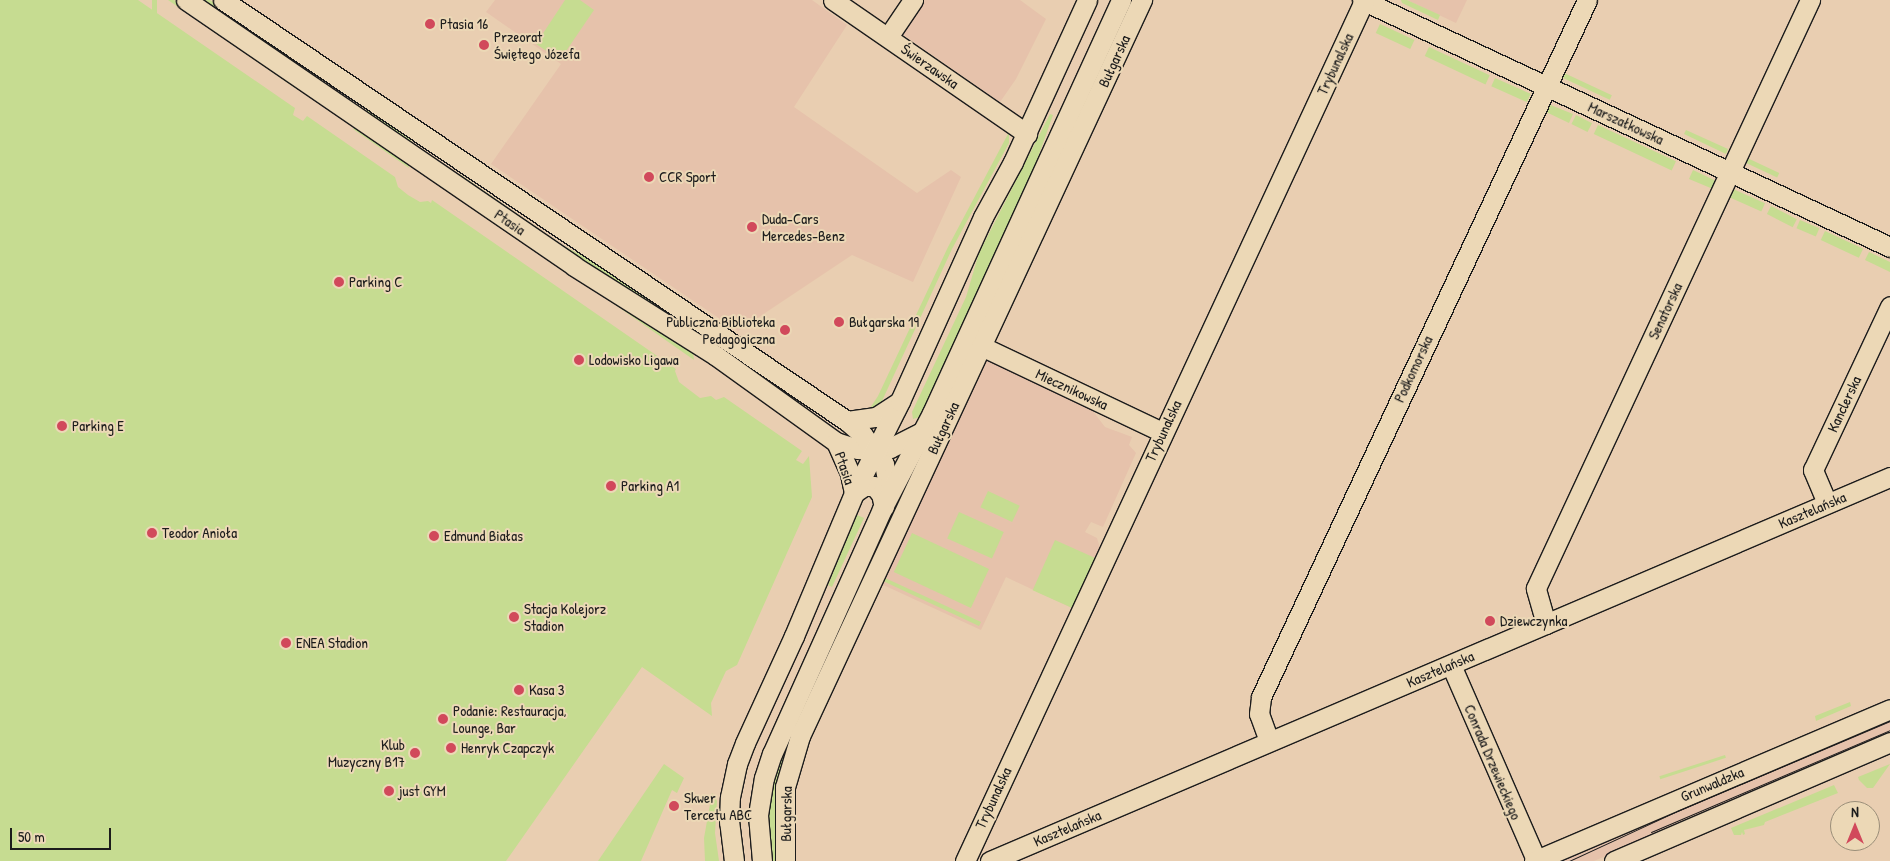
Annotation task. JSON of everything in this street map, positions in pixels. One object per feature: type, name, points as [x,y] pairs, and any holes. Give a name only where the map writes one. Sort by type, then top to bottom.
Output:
[{"type":"street","name":"Ptasia","points":[[186,0],[574,266],[715,355],[836,442],[857,448],[876,450],[890,448],[922,432]]},
{"type":"street","name":"Ptasia","points":[[223,0],[847,422],[863,435],[876,450],[884,464],[887,479],[884,506]]},
{"type":"street","name":"Świerzawska","points":[[833,0],[1027,134]]},
{"type":"street","points":[[888,37],[913,0]]},
{"type":"street","points":[[734,861],[729,822],[730,797],[737,764],[854,493],[900,401],[983,217],[1027,134],[1087,0]]},
{"type":"street","name":"Bułgarska","points":[[762,861],[758,815],[761,790],[768,766],[884,506],[922,432],[1121,0]]},
{"type":"street","name":"Podkomorska","points":[[1269,742],[1259,714],[1262,697],[1586,0]]},
{"type":"street","name":"Senatorska","points":[[1546,624],[1536,588],[1810,0]]},
{"type":"street","name":"Marszałkowska","points":[[1363,1],[1890,247]]},
{"type":"street","name":"Trybunalska","points":[[965,861],[1363,1]]},
{"type":"street","name":"Bułgarska","points":[[785,861],[784,796],[795,748],[1137,2]]},
{"type":"street","name":"Kanclerska","points":[[1827,503],[1813,470],[1890,306]]},
{"type":"street","name":"Miecznikowska","points":[[980,346],[1162,432]]},
{"type":"street","points":[[847,422],[876,417],[900,401]]},
{"type":"street","name":"Bułgarska","points":[[900,401],[903,417],[909,427],[922,432]]},
{"type":"street","name":"Ptasia","points":[[836,442],[850,474],[854,493]]},
{"type":"street","name":"Kasztelańska","points":[[990,861],[1890,477]]},
{"type":"street","points":[[854,493],[864,486],[874,486],[882,494],[884,506]]},
{"type":"street","name":"Conrada Drzewieckiego","points":[[1451,665],[1535,861]]},
{"type":"street","name":"Grunwaldzka","points":[[1535,861],[1890,709]]},
{"type":"street","name":"Grunwaldzka","points":[[1614,861],[1890,742]]},
{"type":"shaded area","points":[[495,0],[812,0],[847,25],[794,107],[917,193],[951,170],[961,177],[913,282],[852,255],[738,331],[695,302],[491,164],[561,64],[486,12]]},
{"type":"shaded area","points":[[920,0],[1020,0],[1046,19],[1016,79],[1000,102],[898,31]]},
{"type":"shaded area","points":[[1407,0],[1467,0],[1456,23]]},
{"type":"shaded area","points":[[984,357],[1092,410],[1105,427],[1132,437],[1129,445],[1136,453],[1103,527],[1091,522],[1085,532],[1097,538],[1100,548],[1072,608],[1006,577],[981,630],[879,583]]},
{"type":"shaded area","points":[[1890,717],[1890,734],[1594,861],[1562,861]]},
{"type":"green space","points":[[0,0],[138,0],[295,108],[293,115],[303,121],[307,116],[395,177],[398,187],[408,195],[420,202],[428,201],[431,203],[432,200],[676,369],[679,382],[700,398],[711,396],[716,400],[724,397],[802,451],[796,460],[803,464],[809,456],[812,497],[737,665],[726,671],[711,703],[712,716],[642,667],[506,861],[0,861]]},
{"type":"green space","points":[[152,0],[157,0],[157,170],[152,170]]},
{"type":"green space","points":[[168,0],[174,0],[292,82],[298,90]]},
{"type":"green space","points":[[199,0],[210,0],[306,68],[303,71]]},
{"type":"green space","points":[[565,0],[580,0],[594,10],[560,60],[536,44]]},
{"type":"green space","points":[[1401,0],[1407,0],[1440,15],[1438,20],[1402,3]]},
{"type":"green space","points":[[1380,24],[1414,40],[1410,49],[1376,33]]},
{"type":"green space","points":[[1429,47],[1490,75],[1485,84],[1425,56]]},
{"type":"green space","points":[[1562,72],[1612,95],[1610,100],[1560,77]]},
{"type":"green space","points":[[1495,78],[1531,94],[1527,102],[1491,86]]},
{"type":"green space","points":[[1548,104],[1573,114],[1569,123],[1544,111]]},
{"type":"green space","points":[[368,108],[408,136],[415,146],[364,114]]},
{"type":"green space","points":[[1050,114],[1053,115],[1031,177],[920,417],[913,419],[912,412],[966,297],[979,253]]},
{"type":"green space","points":[[1576,115],[1592,123],[1587,132],[1571,124]]},
{"type":"green space","points":[[1598,125],[1676,161],[1672,170],[1594,134]]},
{"type":"green space","points":[[356,126],[407,162],[409,168],[353,129]]},
{"type":"green space","points":[[1686,130],[1728,149],[1726,154],[1684,134]]},
{"type":"green space","points":[[1009,132],[1009,143],[952,249],[882,401],[877,407],[866,414],[878,396],[948,247]]},
{"type":"green space","points":[[1743,156],[1779,173],[1777,177],[1741,161]]},
{"type":"green space","points":[[449,170],[461,175],[564,246],[610,270],[783,388],[781,390],[578,260]]},
{"type":"green space","points":[[1693,170],[1714,180],[1716,183],[1713,189],[1689,179]]},
{"type":"green space","points":[[1733,189],[1765,203],[1761,211],[1729,197]]},
{"type":"green space","points":[[1771,206],[1797,219],[1793,227],[1767,214]]},
{"type":"green space","points":[[1800,220],[1819,228],[1816,236],[1796,228]]},
{"type":"green space","points":[[1825,231],[1863,249],[1859,258],[1821,240]]},
{"type":"green space","points":[[1869,252],[1890,262],[1890,272],[1865,260]]},
{"type":"green space","points":[[607,299],[688,347],[693,352],[694,360]]},
{"type":"green space","points":[[988,491],[1020,506],[1012,522],[980,507]]},
{"type":"green space","points":[[959,512],[1004,532],[992,558],[947,538]]},
{"type":"green space","points":[[857,515],[864,518],[832,587],[828,585]]},
{"type":"green space","points":[[912,533],[989,569],[971,608],[894,572]]},
{"type":"green space","points":[[1055,540],[1095,558],[1073,608],[1033,590]]},
{"type":"green space","points":[[885,578],[981,622],[979,626],[883,581]]},
{"type":"green space","points":[[1850,702],[1851,706],[1816,721],[1815,716]]},
{"type":"green space","points":[[805,709],[778,861],[771,861],[767,818],[770,790],[780,759]]},
{"type":"green space","points":[[1725,755],[1726,758],[1660,779],[1659,776]]},
{"type":"green space","points":[[664,764],[684,778],[677,793],[672,790],[641,861],[598,861]]},
{"type":"green space","points":[[1890,764],[1873,788],[1867,788],[1859,780],[1858,777]]},
{"type":"green space","points":[[1834,785],[1838,793],[1765,822],[1764,825],[1744,830],[1745,834],[1743,835],[1742,832],[1741,835],[1734,835],[1731,828]]},
{"type":"green space","points":[[712,793],[717,801],[715,833],[719,861],[705,861],[704,838]]},
{"type":"tram line","points":[[1569,861],[1677,811],[1890,721]]},
{"type":"tram line","points":[[1651,832],[1890,730]]},
{"type":"place","name":"Ptasia 16","points":[[430,24]]},
{"type":"place","name":"Przeorat Świętego Józefa","points":[[484,45]]},
{"type":"place","name":"CCR Sport","points":[[649,177]]},
{"type":"place","name":"Duda-Cars Mercedes-Benz","points":[[752,227]]},
{"type":"place","name":"Parking C","points":[[339,282]]},
{"type":"place","name":"Bułgarska 19","points":[[839,322]]},
{"type":"place","name":"Publiczna Biblioteka Pedagogiczna","points":[[785,330]]},
{"type":"place","name":"Lodowisko Ligawa","points":[[579,360]]},
{"type":"place","name":"Parking E","points":[[62,426]]},
{"type":"place","name":"Parking A1","points":[[611,486]]},
{"type":"place","name":"Teodor Anioła","points":[[152,533]]},
{"type":"place","name":"Edmund Białas","points":[[434,536]]},
{"type":"place","name":"Stacja Kolejorz Stadion","points":[[514,617]]},
{"type":"place","name":"Dziewczynka","points":[[1490,621]]},
{"type":"place","name":"ENEA Stadion","points":[[286,643]]},
{"type":"place","name":"Kasa 3","points":[[519,690]]},
{"type":"place","name":"Podanie: Restauracja, Lounge, Bar","points":[[443,719]]},
{"type":"place","name":"Henryk Czapczyk","points":[[451,748]]},
{"type":"place","name":"Klub Muzyczny B17","points":[[415,753]]},
{"type":"place","name":"just GYM","points":[[389,791]]},
{"type":"place","name":"Skwer Tercetu ABC","points":[[674,806]]}]
